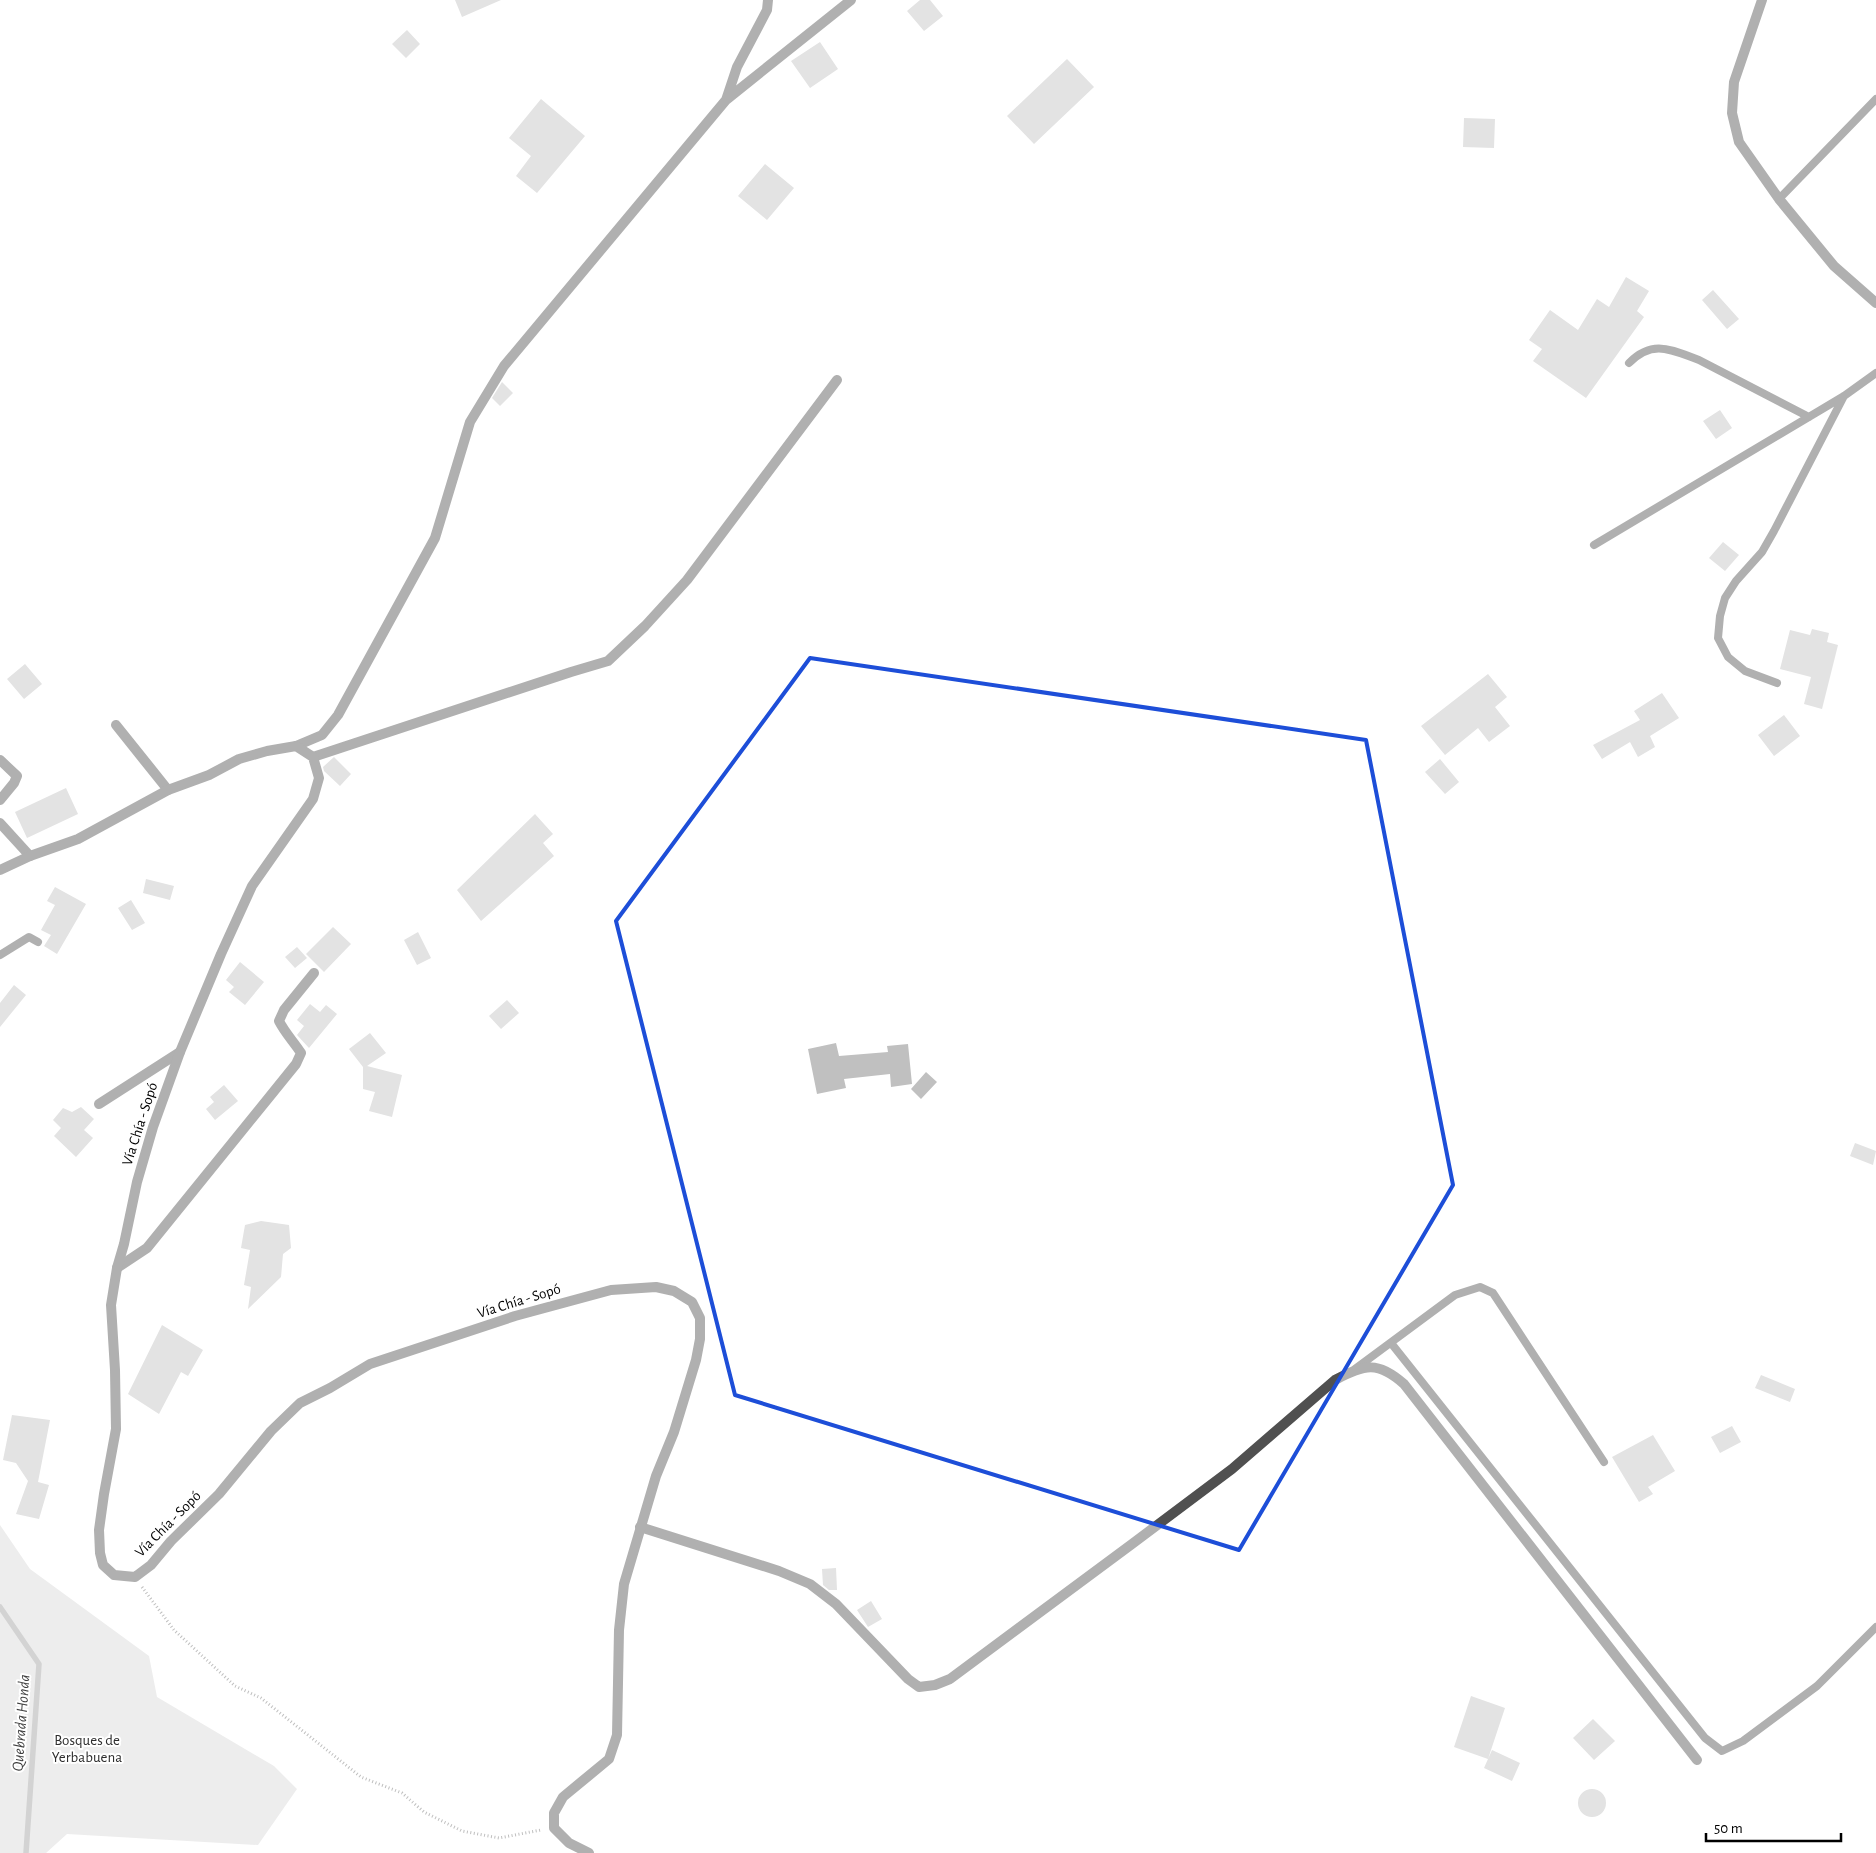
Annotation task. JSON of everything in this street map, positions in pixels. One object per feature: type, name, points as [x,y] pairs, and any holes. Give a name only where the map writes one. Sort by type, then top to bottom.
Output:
[{"type":"street","points":[[726,100],[736,67],[767,10],[768,0]]},
{"type":"street","points":[[0,870],[30,856],[78,840],[168,790],[209,776],[239,759],[267,750],[296,746],[322,735],[343,706],[435,538],[470,422],[504,366],[726,100],[851,0]]},
{"type":"street","points":[[1762,0],[1734,82],[1732,113],[1739,142],[1779,199],[1834,266],[1876,303]]},
{"type":"street","points":[[296,746],[313,757],[608,661],[645,626],[687,580],[837,380]]},
{"type":"street","points":[[116,725],[168,790]]},
{"type":"street","name":"Vía Chía - Sopó","points":[[313,757],[318,778],[313,798],[252,886],[180,1052],[137,1182],[124,1244],[116,1268],[111,1305],[116,1429],[103,1503],[100,1553],[103,1565],[114,1574],[135,1576],[151,1565],[171,1541],[219,1494],[271,1431],[300,1403],[370,1364],[515,1316],[611,1290],[656,1287],[674,1291],[692,1302],[700,1318],[700,1339],[690,1381],[674,1432],[656,1476],[624,1584],[619,1630],[617,1735],[609,1759],[563,1797],[554,1813],[554,1828]]},
{"type":"street","points":[[0,760],[17,776],[14,783],[0,800]]},
{"type":"street","points":[[0,823],[30,856]]},
{"type":"street","points":[[116,1268],[147,1248],[296,1064],[301,1053],[295,1043],[285,1033],[279,1021],[284,1010],[314,973]]},
{"type":"street","points":[[99,1104],[180,1052]]},
{"type":"street","points":[[640,1526],[779,1571],[810,1584],[836,1604],[908,1680],[919,1687],[935,1685],[950,1679],[1232,1469],[1335,1380],[1354,1370],[1370,1367],[1390,1372],[1404,1384],[1697,1760]]},
{"type":"street","points":[[554,1828],[569,1843],[589,1853]]},
{"type":"lane","points":[[1779,199],[1876,99]]},
{"type":"lane","points":[[1629,363],[1640,353],[1649,349],[1663,349],[1681,353],[1699,360],[1809,417]]},
{"type":"lane","points":[[1594,545],[1844,396],[1876,373]]},
{"type":"lane","points":[[1777,682],[1745,671],[1728,657],[1718,638],[1720,616],[1725,598],[1736,581],[1762,552],[1774,531],[1844,396]]},
{"type":"lane","points":[[0,955],[29,938],[38,942]]},
{"type":"lane","points":[[1354,1370],[1456,1295],[1480,1286],[1493,1293],[1604,1462]]},
{"type":"lane","points":[[1391,1343],[1705,1738],[1722,1750],[1743,1741],[1817,1686],[1876,1627]]},
{"type":"path","points":[[135,1576],[174,1630],[235,1686],[261,1698],[360,1777],[402,1792],[424,1812],[462,1831],[499,1838],[554,1828]]},
{"type":"highlighted area","points":[[810,658],[1366,740],[1453,1185],[1239,1550],[735,1395],[616,921]]},
{"type":"green space","name":"Bosques de Yerbabuena","points":[[0,1525],[30,1569],[149,1656],[157,1697],[274,1766],[297,1789],[258,1845],[67,1834],[46,1853],[0,1853]]},
{"type":"building","points":[[455,0],[501,0],[462,17]]},
{"type":"building","points":[[920,0],[930,0],[943,16],[924,31],[907,11]]},
{"type":"building","points":[[407,30],[420,44],[406,58],[392,44]]},
{"type":"building","points":[[820,42],[838,69],[810,88],[791,61]]},
{"type":"building","points":[[1067,59],[1094,87],[1034,144],[1007,116]]},
{"type":"building","points":[[541,99],[585,136],[537,193],[516,176],[531,156],[509,138]]},
{"type":"building","points":[[1464,118],[1495,119],[1494,148],[1463,147]]},
{"type":"building","points":[[765,164],[794,188],[767,220],[738,196]]},
{"type":"building","points":[[1626,277],[1649,291],[1637,311],[1644,317],[1586,398],[1533,361],[1542,349],[1529,340],[1550,310],[1578,330],[1597,299],[1609,307]]},
{"type":"building","points":[[1713,290],[1739,319],[1727,329],[1702,300]]},
{"type":"building","points":[[502,382],[513,393],[500,406],[492,398]]},
{"type":"building","points":[[1720,410],[1732,428],[1716,439],[1703,421]]},
{"type":"building","points":[[1723,542],[1739,555],[1725,571],[1709,558]]},
{"type":"building","points":[[1812,629],[1829,633],[1827,642],[1838,645],[1822,709],[1804,704],[1811,677],[1780,669],[1790,630],[1810,635]]},
{"type":"building","points":[[25,664],[42,684],[24,699],[7,679]]},
{"type":"building","points":[[1488,674],[1507,697],[1495,707],[1510,726],[1489,742],[1478,728],[1445,755],[1421,726]]},
{"type":"building","points":[[1662,693],[1679,718],[1650,736],[1655,747],[1638,757],[1630,742],[1602,759],[1593,745],[1640,720],[1634,711]]},
{"type":"building","points":[[1784,715],[1800,736],[1774,756],[1758,735]]},
{"type":"building","points":[[334,757],[351,774],[340,786],[324,771],[323,767]]},
{"type":"building","points":[[1440,759],[1459,782],[1445,794],[1425,772]]},
{"type":"building","points":[[66,788],[78,814],[27,838],[15,812]]},
{"type":"building","points":[[535,814],[553,834],[543,843],[554,856],[481,921],[457,890]]},
{"type":"building","points":[[146,879],[174,886],[170,900],[143,893]]},
{"type":"building","points":[[55,887],[86,904],[57,954],[44,946],[51,935],[41,930],[55,905],[47,901]]},
{"type":"building","points":[[131,900],[145,923],[132,930],[118,908]]},
{"type":"building","points":[[333,927],[351,944],[324,972],[306,954]]},
{"type":"building","points":[[418,932],[431,958],[417,965],[404,940]]},
{"type":"building","points":[[297,947],[307,958],[295,968],[285,957]]},
{"type":"building","points":[[240,962],[264,982],[245,1005],[229,992],[234,987],[226,980]]},
{"type":"building","points":[[14,985],[26,995],[0,1027],[0,1003]]},
{"type":"building","points":[[507,1000],[519,1013],[501,1029],[489,1016]]},
{"type":"building","points":[[310,1004],[320,1012],[326,1005],[337,1014],[309,1048],[297,1035],[304,1026],[297,1020]]},
{"type":"building","points":[[370,1033],[386,1053],[367,1066],[402,1075],[392,1117],[369,1111],[375,1092],[363,1089],[363,1067],[349,1049]]},
{"type":"building","points":[[836,1043],[839,1056],[888,1052],[887,1046],[908,1044],[912,1084],[891,1087],[890,1074],[844,1079],[846,1088],[817,1094],[808,1049]]},
{"type":"building","points":[[926,1072],[937,1082],[921,1099],[911,1089]]},
{"type":"building","points":[[224,1085],[238,1101],[215,1120],[206,1109],[214,1102],[210,1097]]},
{"type":"building","points":[[81,1107],[94,1119],[84,1130],[93,1138],[76,1157],[54,1136],[61,1128],[53,1120],[63,1108],[72,1112]]},
{"type":"building","points":[[1855,1143],[1876,1151],[1873,1165],[1850,1156]]},
{"type":"building","points":[[261,1221],[289,1225],[291,1248],[283,1254],[281,1277],[248,1309],[251,1287],[244,1285],[250,1250],[241,1248],[245,1225]]},
{"type":"building","points":[[162,1325],[203,1350],[188,1376],[181,1372],[159,1414],[128,1394]]},
{"type":"building","points":[[1761,1375],[1795,1389],[1790,1402],[1755,1388]]},
{"type":"building","points":[[12,1415],[50,1420],[38,1482],[49,1485],[39,1519],[16,1514],[28,1481],[16,1463],[3,1460]]},
{"type":"building","points":[[1732,1426],[1741,1442],[1720,1453],[1711,1437]]},
{"type":"building","points":[[1653,1435],[1675,1471],[1648,1487],[1653,1494],[1639,1502],[1612,1457]]},
{"type":"building","points":[[836,1568],[837,1590],[829,1590],[823,1585],[822,1569]]},
{"type":"building","points":[[871,1601],[882,1619],[868,1627],[857,1610]]},
{"type":"building","points":[[1471,1696],[1505,1708],[1488,1759],[1454,1747]]},
{"type":"building","points":[[1593,1719],[1615,1741],[1594,1760],[1573,1738]]},
{"type":"building","points":[[1492,1750],[1520,1763],[1512,1781],[1484,1768]]},
{"type":"building","points":[[1592,1789],[1602,1793],[1606,1803],[1602,1813],[1592,1817],[1582,1813],[1578,1803],[1582,1793]]},
{"type":"waterway","name":"Quebrada Honda","points":[[0,1607],[39,1664],[26,1853]]}]
